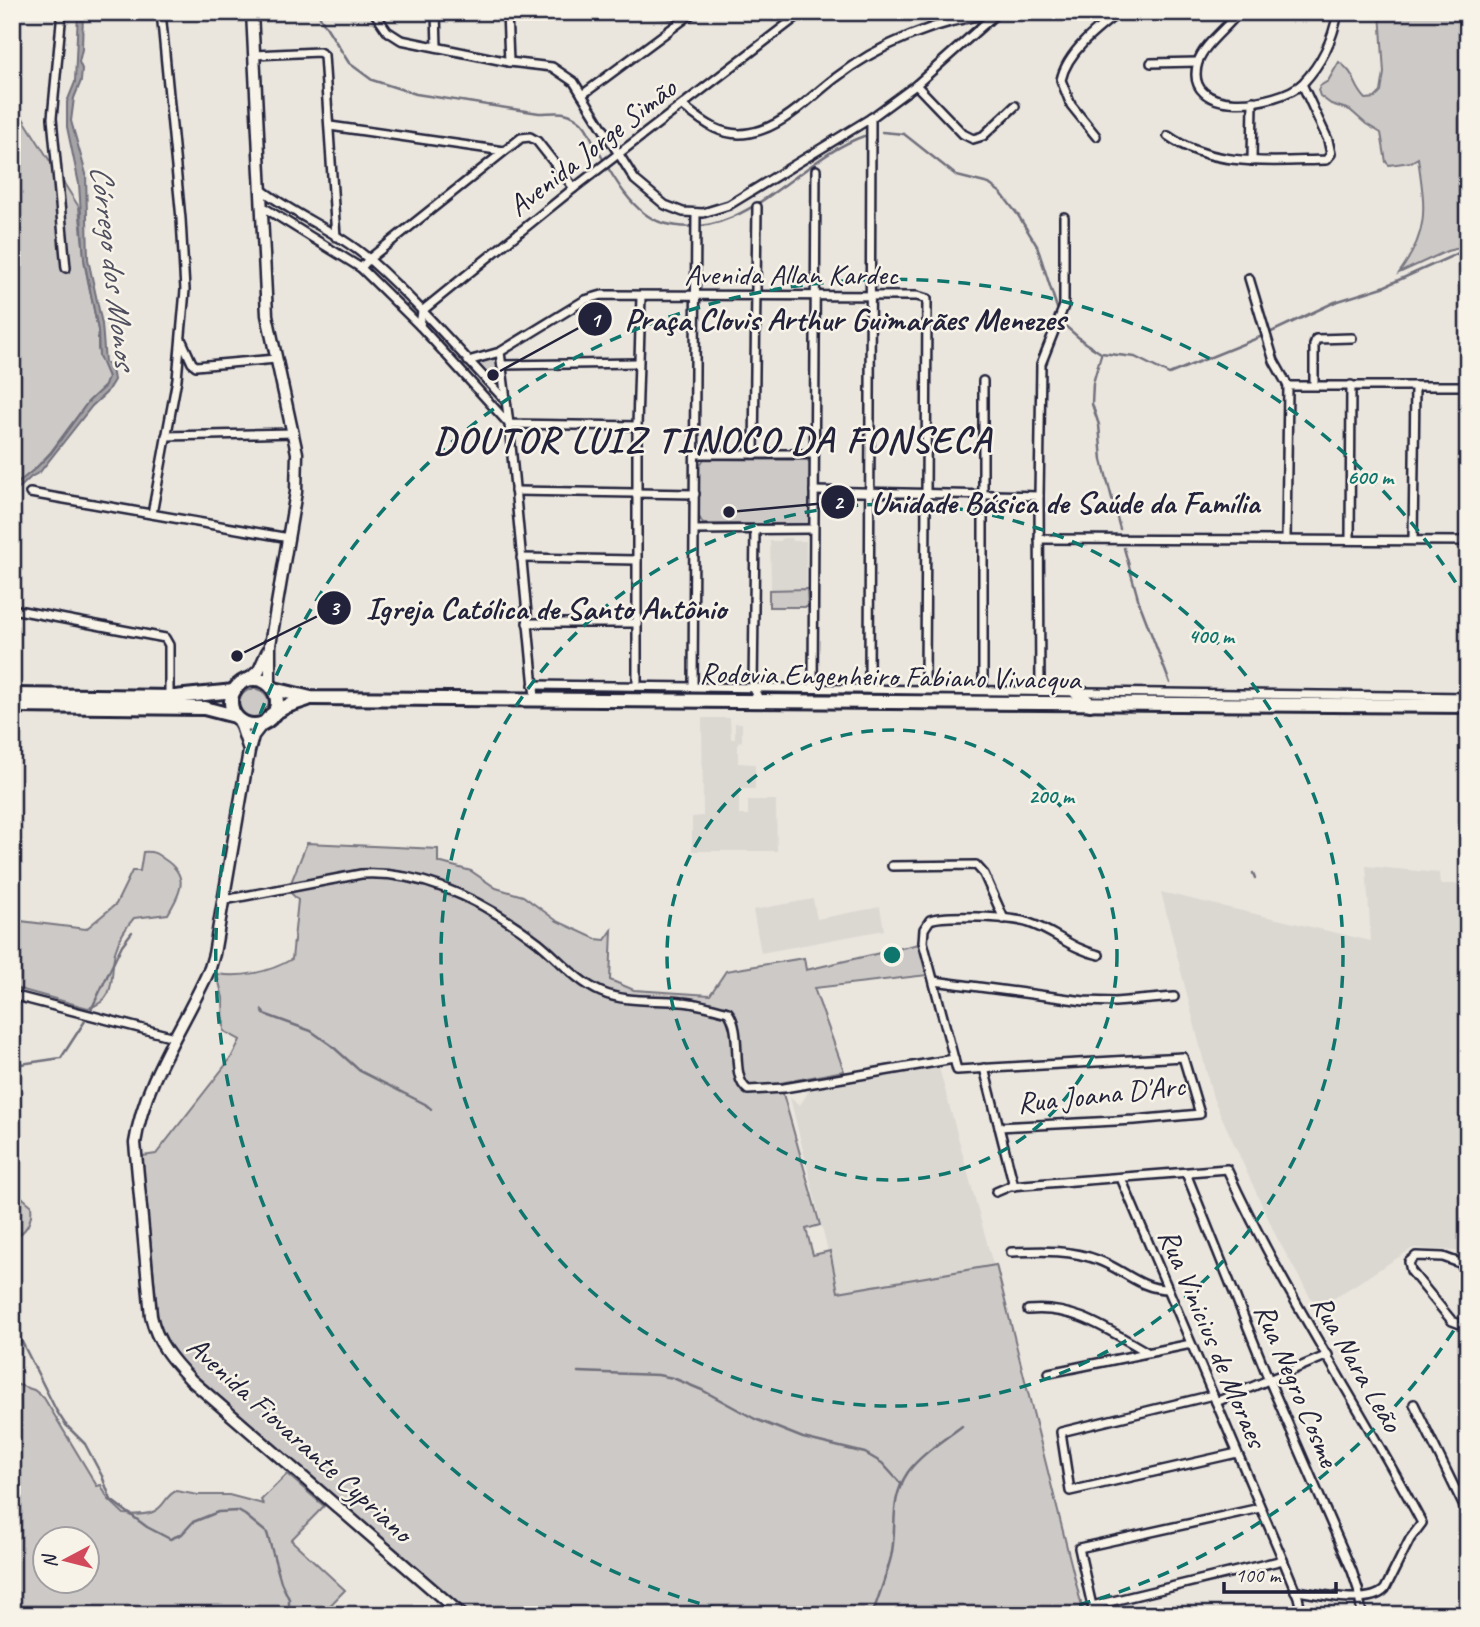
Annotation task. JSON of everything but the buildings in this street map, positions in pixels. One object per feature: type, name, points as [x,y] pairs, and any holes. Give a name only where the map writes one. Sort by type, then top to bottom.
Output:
[{"type":"highway","points":[[12,695],[169,697],[234,691],[247,681],[261,680],[272,687],[277,700],[269,717],[255,724],[204,708],[12,706]]},
{"type":"highway","name":"Rodovia Engenheiro Fabiano Vivacqua","points":[[272,687],[312,698]]},
{"type":"highway","points":[[234,691],[231,707],[237,718]]},
{"type":"highway","points":[[1075,691],[1090,704]]},
{"type":"highway","name":"Rodovia Engenheiro Fabiano Vivacqua","points":[[269,717],[286,706],[312,698],[534,692],[760,701],[1090,704],[1265,699],[1468,706]]},
{"type":"street","points":[[62,12],[52,118],[66,268]]},
{"type":"street","points":[[152,514],[182,341],[185,290],[161,12]]},
{"type":"street","points":[[252,12],[267,315],[294,433],[297,469],[289,538],[270,645],[272,687]]},
{"type":"street","points":[[374,12],[393,36],[401,40],[509,62],[552,67],[574,82],[635,180],[665,205],[696,217],[729,205],[871,118],[916,85],[997,13]]},
{"type":"street","points":[[436,12],[438,47]]},
{"type":"street","points":[[507,12],[509,62]]},
{"type":"street","points":[[655,12],[692,14]]},
{"type":"street","name":"Avenida Jorge Simão","points":[[422,312],[573,188],[803,12]]},
{"type":"street","points":[[1096,136],[1071,105],[1061,80],[1067,63],[1102,25],[1119,12]]},
{"type":"street","points":[[1238,12],[1198,62],[1199,89],[1207,96],[1225,102],[1276,97],[1302,84],[1324,55],[1338,12]]},
{"type":"street","points":[[683,106],[720,131],[736,134],[765,129],[785,117],[836,77],[895,43],[959,19],[997,13]]},
{"type":"street","points":[[582,95],[692,14]]},
{"type":"street","points":[[254,55],[322,53],[326,63],[336,237]]},
{"type":"street","points":[[1152,63],[1198,62]]},
{"type":"street","points":[[1168,136],[1198,152],[1252,161],[1326,160],[1329,157],[1328,140],[1302,84]]},
{"type":"street","points":[[916,85],[963,134],[973,139],[983,136],[1015,106]]},
{"type":"street","points":[[1252,161],[1253,101]]},
{"type":"street","points":[[869,689],[871,118]]},
{"type":"street","points":[[330,126],[504,151]]},
{"type":"street","points":[[361,268],[521,138],[530,137],[537,141],[573,188]]},
{"type":"street","points":[[813,688],[816,170]]},
{"type":"street","points":[[262,190],[369,259],[506,400]]},
{"type":"street","points":[[263,207],[361,268],[420,326],[509,424],[637,426]]},
{"type":"street","points":[[754,454],[757,207]]},
{"type":"street","points":[[693,686],[696,217]]},
{"type":"street","points":[[1040,690],[1041,364],[1064,306],[1064,217]]},
{"type":"street","points":[[1249,278],[1278,370],[1288,386],[1286,540]]},
{"type":"street","name":"Avenida Allan Kardec","points":[[468,361],[500,352],[592,297],[602,295],[814,298],[917,296],[927,299],[927,494]]},
{"type":"street","points":[[638,685],[637,426],[641,296]]},
{"type":"street","points":[[420,326],[422,312]]},
{"type":"street","points":[[1314,385],[1316,339],[1352,338]]},
{"type":"street","points":[[182,341],[196,366],[276,359]]},
{"type":"street","points":[[441,349],[449,341]]},
{"type":"street","points":[[500,352],[534,692],[638,685],[1040,690],[1265,699],[1468,697]]},
{"type":"street","points":[[502,365],[638,363]]},
{"type":"street","points":[[983,382],[983,689]]},
{"type":"street","points":[[1350,540],[1351,385]]},
{"type":"street","points":[[1288,386],[1468,386]]},
{"type":"street","points":[[1413,540],[1415,386]]},
{"type":"street","points":[[166,436],[294,433]]},
{"type":"street","points":[[695,454],[813,454]]},
{"type":"street","points":[[515,491],[695,494]]},
{"type":"street","points":[[814,491],[1039,496]]},
{"type":"street","points":[[30,493],[289,538]]},
{"type":"street","points":[[925,689],[927,494]]},
{"type":"street","points":[[695,530],[813,529]]},
{"type":"street","points":[[755,530],[753,687],[760,701]]},
{"type":"street","points":[[1039,539],[1468,541]]},
{"type":"street","points":[[521,558],[637,560]]},
{"type":"street","points":[[12,609],[165,638],[169,645],[169,697]]},
{"type":"street","points":[[527,623],[637,623]]},
{"type":"street","points":[[247,681],[259,670],[270,645]]},
{"type":"street","points":[[248,751],[253,736],[269,717]]},
{"type":"street","points":[[237,718],[247,737],[248,751]]},
{"type":"street","name":"Avenida Fiovarante Cypriano","points":[[248,751],[210,968],[148,1091],[135,1143],[151,1315],[160,1344],[191,1380],[462,1615]]},
{"type":"street","points":[[892,866],[976,865],[984,874],[1004,919]]},
{"type":"street","points":[[224,900],[361,874],[406,875],[433,883],[493,911],[601,992],[624,999],[682,1002],[728,1013],[737,1029],[739,1078],[748,1090],[784,1088],[954,1059]]},
{"type":"street","points":[[1014,1186],[984,1068],[957,1070],[923,936],[926,923],[940,917],[1028,922],[1082,951],[1098,955]]},
{"type":"street","points":[[934,981],[1084,1001],[1115,1002],[1174,997]]},
{"type":"street","points":[[12,995],[174,1037]]},
{"type":"street","name":"Rua Joana D'Arc","points":[[984,1068],[1183,1057],[1200,1114],[999,1127]]},
{"type":"street","name":"Rua Nara Leão","points":[[1121,1178],[1227,1169],[1265,1248],[1422,1523],[1410,1539],[1382,1593],[1374,1597],[1360,1597]]},
{"type":"street","name":"Rua Negro Cosme","points":[[1186,1173],[1269,1380],[1352,1571],[1362,1615]]},
{"type":"street","points":[[996,1192],[1014,1186],[1121,1178]]},
{"type":"street","name":"Rua Vinicius de Moraes","points":[[1121,1178],[1283,1560],[1302,1615]]},
{"type":"street","points":[[1011,1252],[1063,1252],[1094,1258],[1145,1286],[1167,1289]]},
{"type":"street","points":[[1468,1266],[1443,1257],[1416,1256],[1409,1262],[1411,1271],[1452,1321],[1468,1328]]},
{"type":"street","points":[[1028,1310],[1045,1308],[1075,1313],[1148,1353]]},
{"type":"street","points":[[1049,1373],[1191,1344]]},
{"type":"street","points":[[1237,1453],[1070,1491],[1061,1432],[1214,1399],[1328,1355]]},
{"type":"street","points":[[1414,1404],[1468,1515]]},
{"type":"street","points":[[1260,1508],[1079,1548],[1092,1606],[1283,1560]]},
{"type":"street","points":[[1295,1591],[1360,1597]]},
{"type":"shaded area","points":[[78,12],[83,12],[79,62],[82,69],[71,121],[86,174],[88,259],[102,324],[105,362],[112,368],[114,380],[40,472],[12,495],[13,487],[51,453],[88,402],[105,386],[108,377],[99,356],[98,330],[84,259],[79,184],[67,127],[67,102],[75,82]]},
{"type":"shaded area","points":[[1380,12],[1468,12],[1468,246],[1447,251],[1399,273],[1416,244],[1423,218],[1418,158],[1411,162],[1389,165],[1386,162],[1381,133],[1350,110],[1331,104],[1320,96],[1318,90],[1328,81],[1339,62],[1349,71],[1366,99],[1375,98],[1381,92],[1384,73]]},
{"type":"shaded area","points":[[12,101],[79,207],[85,266],[98,330],[98,349],[108,377],[105,386],[88,402],[50,453],[12,488]]},
{"type":"shaded area","points":[[496,357],[499,386],[477,363]]},
{"type":"shaded area","points":[[704,459],[807,460],[811,463],[810,524],[703,524],[698,515],[699,466]]},
{"type":"shaded area","points":[[782,538],[806,541],[806,589],[771,589],[770,541],[781,541]]},
{"type":"shaded area","points":[[807,589],[808,607],[769,607],[769,590]]},
{"type":"shaded area","points":[[254,689],[265,693],[269,704],[265,715],[254,719],[243,715],[239,704],[243,693]]},
{"type":"shaded area","points":[[702,718],[730,718],[731,739],[735,739],[735,723],[742,723],[738,763],[755,764],[755,789],[739,789],[739,815],[748,815],[748,800],[776,800],[777,851],[692,851],[692,817],[703,816]]},
{"type":"shaded area","points":[[12,825],[17,825],[21,921],[86,929],[116,904],[132,871],[140,871],[143,852],[156,854],[172,865],[180,878],[177,898],[168,914],[134,918],[125,930],[115,952],[109,993],[98,1004],[88,1008],[12,987]]},
{"type":"shaded area","points":[[307,843],[438,849],[438,862],[471,871],[496,888],[523,896],[557,921],[596,939],[605,940],[612,930],[610,980],[634,990],[710,995],[726,971],[804,958],[806,970],[919,944],[928,975],[814,988],[844,1071],[780,1083],[820,1225],[806,1229],[813,1255],[830,1251],[838,1292],[996,1265],[1084,1615],[467,1615],[179,1365],[159,1329],[142,1156],[156,1154],[231,1058],[240,1040],[224,1031],[223,998],[217,974],[256,973],[292,959],[298,900],[288,890]]},
{"type":"shaded area","points":[[1366,866],[1439,873],[1440,884],[1468,884],[1468,1252],[1413,1248],[1317,1309],[1277,1238],[1213,1098],[1161,892],[1371,941]]},
{"type":"shaded area","points":[[813,899],[817,919],[880,907],[884,930],[761,953],[753,910]]},
{"type":"shaded area","points":[[939,1068],[994,1268],[839,1296],[790,1098],[800,1105],[808,1090]]},
{"type":"shaded area","points":[[12,1166],[14,1189],[31,1205],[31,1211],[30,1221],[25,1229],[12,1239]]},
{"type":"shaded area","points":[[12,1383],[34,1390],[44,1398],[97,1486],[101,1485],[108,1499],[124,1514],[152,1512],[176,1491],[198,1495],[229,1495],[263,1504],[261,1500],[287,1474],[324,1506],[291,1540],[345,1590],[321,1615],[12,1615]]},
{"type":"waterway","points":[[317,12],[349,63],[372,80],[416,94],[539,113],[572,115],[585,126],[614,178],[631,201],[651,218],[663,223],[692,227],[718,222],[744,212],[839,147],[864,136]]},
{"type":"waterway","points":[[882,132],[904,134],[957,176],[989,184],[1001,193],[1037,246],[1057,308]]},
{"type":"waterway","points":[[1063,324],[1101,353],[1135,357],[1169,374],[1265,335],[1335,302],[1383,287],[1461,252],[1468,252]]},
{"type":"waterway","points":[[1101,355],[1093,383],[1092,404],[1099,425],[1102,460],[1120,529]]},
{"type":"waterway","points":[[1124,548],[1139,602],[1170,683]]},
{"type":"waterway","points":[[1253,873],[1255,878]]},
{"type":"waterway","points":[[91,1010],[122,945],[132,932]]},
{"type":"waterway","points":[[262,1010],[264,1014],[311,1031],[360,1071],[431,1109]]},
{"type":"waterway","points":[[14,1065],[61,1058],[85,1021]]},
{"type":"waterway","name":"Córrego dos Monos","points":[[12,1055],[12,1070]]},
{"type":"waterway","name":"Córrego dos Monos","points":[[12,1288],[19,1336],[56,1410],[65,1424],[85,1444],[111,1500],[147,1527],[170,1539],[182,1534],[193,1522],[218,1512],[238,1511],[245,1515],[267,1533],[281,1582],[289,1599],[289,1615]]},
{"type":"waterway","points":[[12,1346],[19,1336]]},
{"type":"waterway","points":[[578,1372],[673,1378],[702,1390],[755,1419],[803,1438],[865,1453],[882,1463],[902,1485]]},
{"type":"waterway","points":[[872,1615],[891,1557],[896,1504],[902,1483],[919,1459],[962,1426]]},
{"type":"place","name":"Praça Clovis Arthur Guimarães Menezes","points":[[493,375]]},
{"type":"place","name":"Unidade Básica de Saúde da Família","points":[[729,512]]},
{"type":"place","name":"Igreja Católica de Santo Antônio","points":[[237,656]]},
{"type":"district","name":"DOUTOR LUIZ TINOCO DA FONSECA","points":[[713,439]]}]
